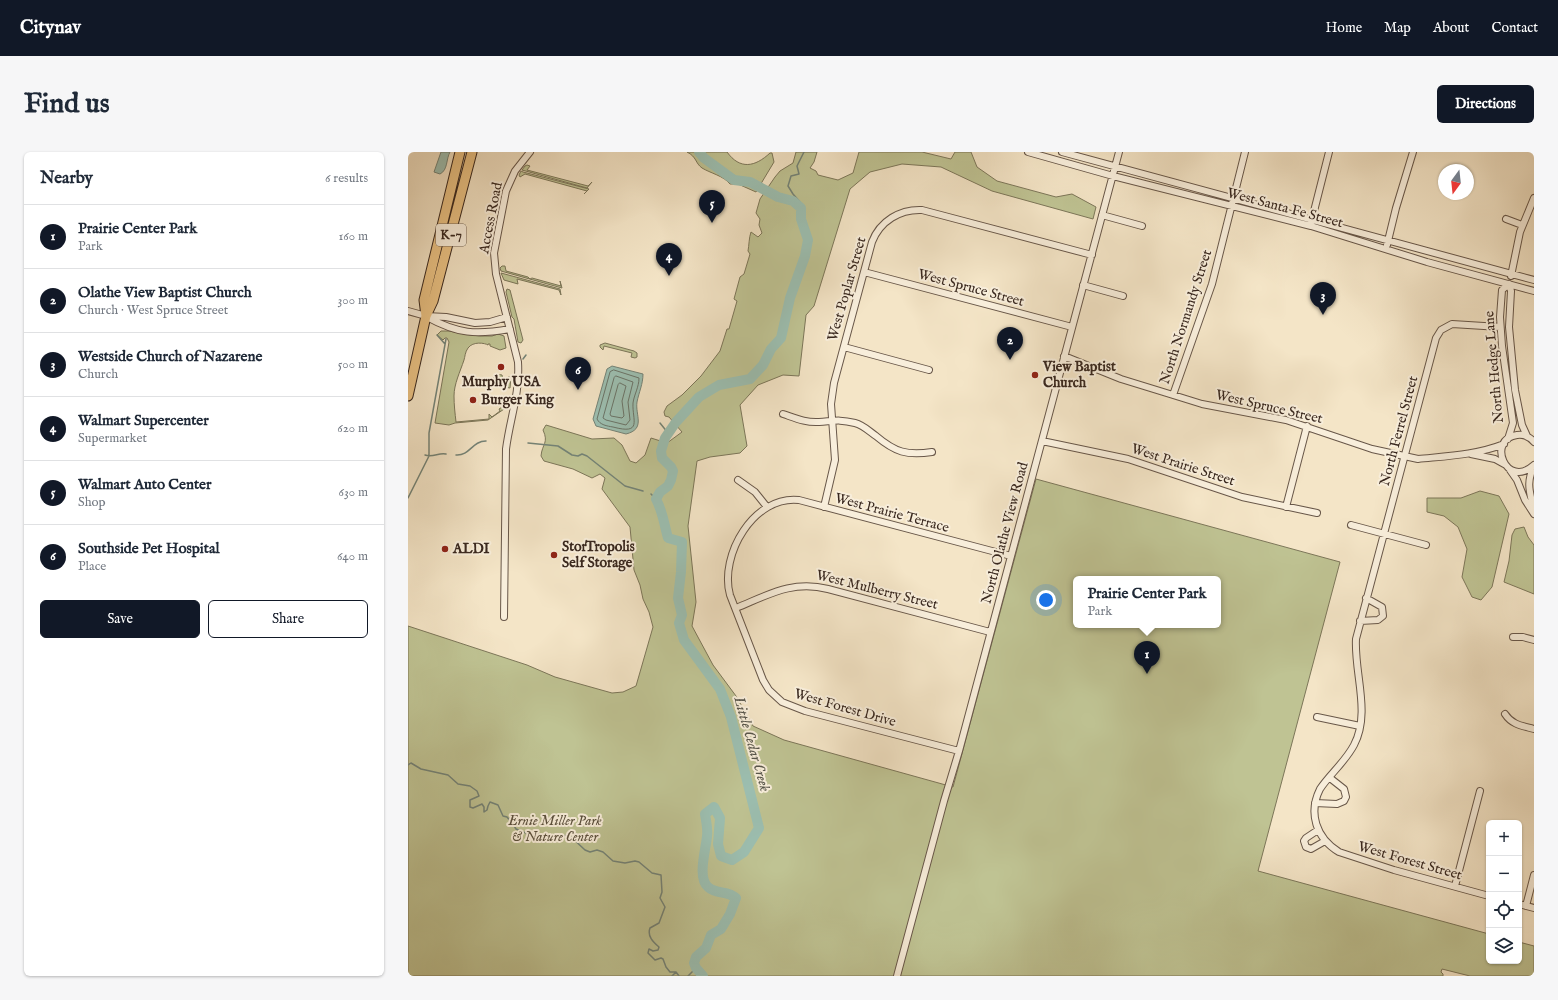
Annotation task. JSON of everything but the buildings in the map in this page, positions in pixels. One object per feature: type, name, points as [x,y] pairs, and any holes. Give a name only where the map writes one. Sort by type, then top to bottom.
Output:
[{"type":"highway","name":"K-7","points":[[426,316],[424,300],[460,152]]},
{"type":"highway","name":"K-7","points":[[408,396],[426,316],[433,301],[472,152]]},
{"type":"street","name":"Access Road","points":[[504,617],[506,449],[509,428],[516,406],[519,376],[518,362],[496,274],[494,253],[506,191],[516,171],[530,152]]},
{"type":"street","name":"West Santa Fe Street","points":[[1028,152],[1113,176],[1232,202]]},
{"type":"street","name":"West Santa Fe Street","points":[[1062,152],[1115,166],[1232,202],[1311,223],[1388,241],[1534,280]]},
{"type":"street","name":"North Olathe View Road","points":[[897,976],[948,786],[959,751],[1119,152]]},
{"type":"street","name":"North Normandy Street","points":[[1173,396],[1212,284],[1245,152]]},
{"type":"street","points":[[1311,223],[1329,152]]},
{"type":"street","points":[[1386,249],[1396,208],[1413,152]]},
{"type":"street","points":[[1509,284],[1522,225],[1534,198]]},
{"type":"street","name":"West Poplar Street","points":[[824,507],[835,460],[831,404],[834,383],[872,242],[879,229],[885,222],[897,214],[917,210],[929,211],[1092,255]]},
{"type":"street","points":[[1102,215],[1142,226]]},
{"type":"street","points":[[1506,219],[1522,225]]},
{"type":"street","name":"West Santa Fe Street","points":[[1311,223],[1427,262],[1534,291]]},
{"type":"street","name":"West Spruce Street","points":[[864,272],[1072,327]]},
{"type":"street","name":"North Hedge Lane","points":[[1507,466],[1501,454],[1513,423],[1500,327],[1500,304],[1502,290],[1509,284],[1511,291],[1509,327],[1516,390],[1522,425],[1527,436]]},
{"type":"street","points":[[1083,286],[1123,296]]},
{"type":"street","points":[[408,311],[426,316],[446,317],[475,323],[484,323],[507,317]]},
{"type":"street","points":[[426,316],[445,327],[467,332],[492,332],[510,329]]},
{"type":"street","name":"North Ferrel Street","points":[[1326,842],[1318,830],[1314,815],[1315,803],[1320,789],[1330,778],[1355,743],[1360,726],[1361,705],[1355,652],[1360,621],[1436,338],[1441,330],[1452,324],[1500,327]]},
{"type":"street","points":[[844,347],[929,370]]},
{"type":"street","name":"West Spruce Street","points":[[1064,356],[1121,379],[1173,396],[1202,404],[1286,420],[1404,457],[1418,459],[1471,454],[1491,449],[1517,435],[1527,436]]},
{"type":"street","points":[[783,414],[806,422],[833,420],[857,423],[887,445],[898,450],[917,454],[932,452]]},
{"type":"street","points":[[1286,507],[1307,426]]},
{"type":"street","points":[[1527,436],[1534,442]]},
{"type":"street","name":"West Prairie Street","points":[[1042,441],[1128,459],[1242,497],[1317,513]]},
{"type":"street","name":"West Spruce Street","points":[[1471,454],[1490,457],[1507,466]]},
{"type":"street","points":[[1507,466],[1520,472],[1530,469],[1534,465]]},
{"type":"street","points":[[1534,465],[1528,481],[1528,490],[1534,514]]},
{"type":"street","points":[[1507,466],[1517,480],[1525,500],[1534,514]]},
{"type":"street","points":[[738,480],[755,492],[767,507]]},
{"type":"street","name":"West Prairie Terrace","points":[[736,608],[730,595],[728,583],[731,557],[738,542],[752,520],[767,507],[778,502],[791,500],[824,507],[1011,556]]},
{"type":"street","points":[[1351,525],[1426,545]]},
{"type":"street","name":"West Mulberry Street","points":[[736,608],[793,586],[809,585],[990,632]]},
{"type":"street","points":[[1360,621],[1378,620],[1383,616],[1382,606],[1366,598]]},
{"type":"street","name":"West Forest Drive","points":[[736,608],[763,680],[769,690],[782,702],[805,710],[959,751]]},
{"type":"street","points":[[1513,637],[1523,637],[1534,640]]},
{"type":"street","points":[[1506,714],[1514,723],[1534,729]]},
{"type":"street","points":[[1317,718],[1360,726]]},
{"type":"street","points":[[1315,803],[1337,804],[1344,801],[1346,797],[1344,789],[1330,778]]},
{"type":"street","points":[[1455,886],[1480,791]]},
{"type":"street","points":[[1318,830],[1306,838],[1304,841],[1306,847],[1311,849],[1326,842]]},
{"type":"street","name":"West Forest Street","points":[[1326,842],[1339,852],[1346,855],[1486,895]]},
{"type":"street","points":[[1526,906],[1534,875]]},
{"type":"street","points":[[1522,905],[1534,908]]},
{"type":"green space","points":[[687,152],[727,152],[737,162],[742,164],[753,164],[772,153],[774,162],[756,192],[738,184],[730,184],[721,177],[702,168],[693,156]]},
{"type":"green space","name":"Ernie Miller Park & Nature Center","points":[[796,152],[817,152],[814,162],[810,168],[816,171],[818,175],[838,180],[853,173],[859,152],[922,152],[951,159],[955,152],[971,152],[977,167],[997,181],[1056,197],[1072,194],[1096,207],[1093,219],[992,191],[941,167],[902,164],[870,172],[850,189],[814,306],[806,315],[799,376],[783,375],[758,385],[740,405],[747,446],[740,453],[710,457],[697,461],[688,526],[696,602],[692,626],[713,665],[736,696],[753,726],[784,740],[953,787],[1036,479],[1340,562],[1258,871],[1486,933],[1486,964],[1522,964],[1522,943],[1534,946],[1534,976],[1470,976],[1442,969],[1441,972],[1443,976],[408,976],[408,626],[527,665],[555,677],[612,693],[623,692],[636,686],[653,627],[634,570],[630,527],[602,489],[605,478],[600,474],[592,478],[573,469],[544,461],[541,456],[545,441],[545,434],[543,430],[546,425],[592,439],[614,438],[622,445],[630,461],[636,463],[645,455],[651,438],[667,443],[682,432],[669,417],[665,416],[664,412],[667,406],[682,395],[701,376],[720,351],[727,329],[729,329],[737,301],[734,299],[740,277],[744,274],[750,254],[748,251],[751,232],[758,237],[762,233],[759,225],[760,219],[756,213],[760,199],[780,171],[793,163]]},
{"type":"green space","points":[[527,165],[530,166],[527,170],[588,186],[592,182],[587,188],[522,170]]},
{"type":"green space","points":[[521,171],[589,189],[587,191],[525,174],[520,177],[519,175]]},
{"type":"green space","points":[[505,266],[506,271],[528,277],[530,279],[532,278],[561,286],[560,281],[562,288],[501,271],[500,268]]},
{"type":"green space","points":[[501,273],[560,289],[561,295],[559,290],[517,279],[518,284],[504,280]]},
{"type":"green space","points":[[507,289],[510,290],[523,340],[521,343],[518,342],[514,319],[512,317],[506,292]]},
{"type":"green space","points":[[441,331],[480,336],[492,336],[498,334],[504,336],[506,348],[500,350],[490,346],[490,344],[479,343],[473,344],[468,348],[454,392],[456,422],[489,419],[489,414],[492,417],[504,406],[504,402],[499,405],[503,401],[503,396],[509,397],[509,405],[511,396],[510,405],[488,420],[455,423],[449,425],[435,423],[449,342],[447,338],[443,340],[437,335]]},
{"type":"green space","points":[[605,343],[634,351],[637,353],[637,357],[631,357],[632,353],[604,346],[603,350],[600,345]]},
{"type":"green space","points":[[495,374],[502,375],[503,379],[505,380],[508,377],[511,377],[510,388],[491,385],[491,383],[499,385],[500,381],[493,379]]},
{"type":"green space","points":[[1480,491],[1499,496],[1509,514],[1492,587],[1481,600],[1472,597],[1462,577],[1467,549],[1458,527],[1444,516],[1427,512],[1427,498],[1461,498]]},
{"type":"green space","points":[[1524,527],[1528,537],[1534,545],[1534,594],[1504,582],[1509,561],[1512,535],[1515,529]]},
{"type":"water","points":[[441,152],[450,152],[446,167],[440,174],[434,172]]},
{"type":"water","points":[[612,366],[643,374],[642,385],[637,402],[638,425],[632,432],[626,434],[596,426],[593,419],[607,369]]},
{"type":"waterway","name":"Little Cedar Creek","points":[[699,152],[704,158],[734,180],[750,182],[778,197],[793,201],[801,208],[801,219],[808,240],[805,256],[790,298],[781,338],[771,349],[763,365],[750,379],[719,385],[699,397],[676,422],[665,438],[661,451],[662,458],[673,471],[668,486],[660,492],[656,499],[662,513],[668,538],[682,542],[678,598],[682,615],[679,623],[684,640],[720,689],[731,717],[759,828],[744,852],[732,860],[721,856],[718,844],[720,818],[714,807],[705,814],[707,825],[703,863],[703,877],[705,883],[708,887],[715,891],[729,894],[736,898],[730,914],[721,929],[711,935],[706,948],[696,957],[694,963],[696,968],[703,976]]},
{"type":"waterway","points":[[801,208],[800,202],[788,186],[791,176],[799,174],[797,166],[804,152]]},
{"type":"waterway","points":[[437,335],[445,344]]},
{"type":"waterway","points":[[408,498],[429,456],[429,433],[446,339]]},
{"type":"waterway","points":[[523,359],[526,355]]},
{"type":"waterway","points":[[660,423],[668,433]]},
{"type":"waterway","points":[[456,455],[461,455],[477,443],[486,441]]},
{"type":"waterway","points":[[528,443],[558,446],[572,455],[578,456],[582,454],[587,456],[625,486],[643,491]]},
{"type":"waterway","points":[[425,455],[431,456],[446,454]]},
{"type":"waterway","name":"Little Cedar Creek","points":[[651,494],[656,499]]},
{"type":"waterway","points":[[408,765],[411,763],[421,769],[448,775],[458,784],[470,786],[477,791],[479,796],[470,800],[470,807],[473,808],[482,804],[484,807],[484,812],[487,810],[490,802],[498,805],[503,816],[507,817],[516,829],[526,833],[528,836],[536,832],[549,839],[569,835],[585,850],[590,852],[597,850],[603,852],[613,861],[625,863],[635,861],[639,862],[652,873],[661,875],[662,892],[660,898],[665,907],[659,923],[650,928],[649,931],[651,939],[659,947],[658,950],[653,951],[649,949],[648,953],[655,960],[661,958],[663,959],[670,972],[676,972],[679,976]]},
{"type":"waterway","points":[[688,976],[696,968]]},
{"type":"waterway","points":[[672,976],[676,972]]},
{"type":"place","name":"Walmart Auto Center","points":[[712,223]]},
{"type":"place","name":"Walmart Supercenter","points":[[669,276]]},
{"type":"place","name":"Westside Church of Nazarene","points":[[1323,315]]},
{"type":"place","name":"Olathe View Baptist Church","points":[[1010,360]]},
{"type":"place","name":"Murphy USA","points":[[501,367]]},
{"type":"place","name":"View Baptist Church","points":[[1035,375]]},
{"type":"place","name":"Southside Pet Hospital","points":[[578,390]]},
{"type":"place","name":"Burger King","points":[[473,400]]},
{"type":"place","name":"ALDI","points":[[445,549]]},
{"type":"place","name":"StorTropolis Self Storage","points":[[554,555]]},
{"type":"place","name":"Prairie Center Park","points":[[1147,674]]}]
